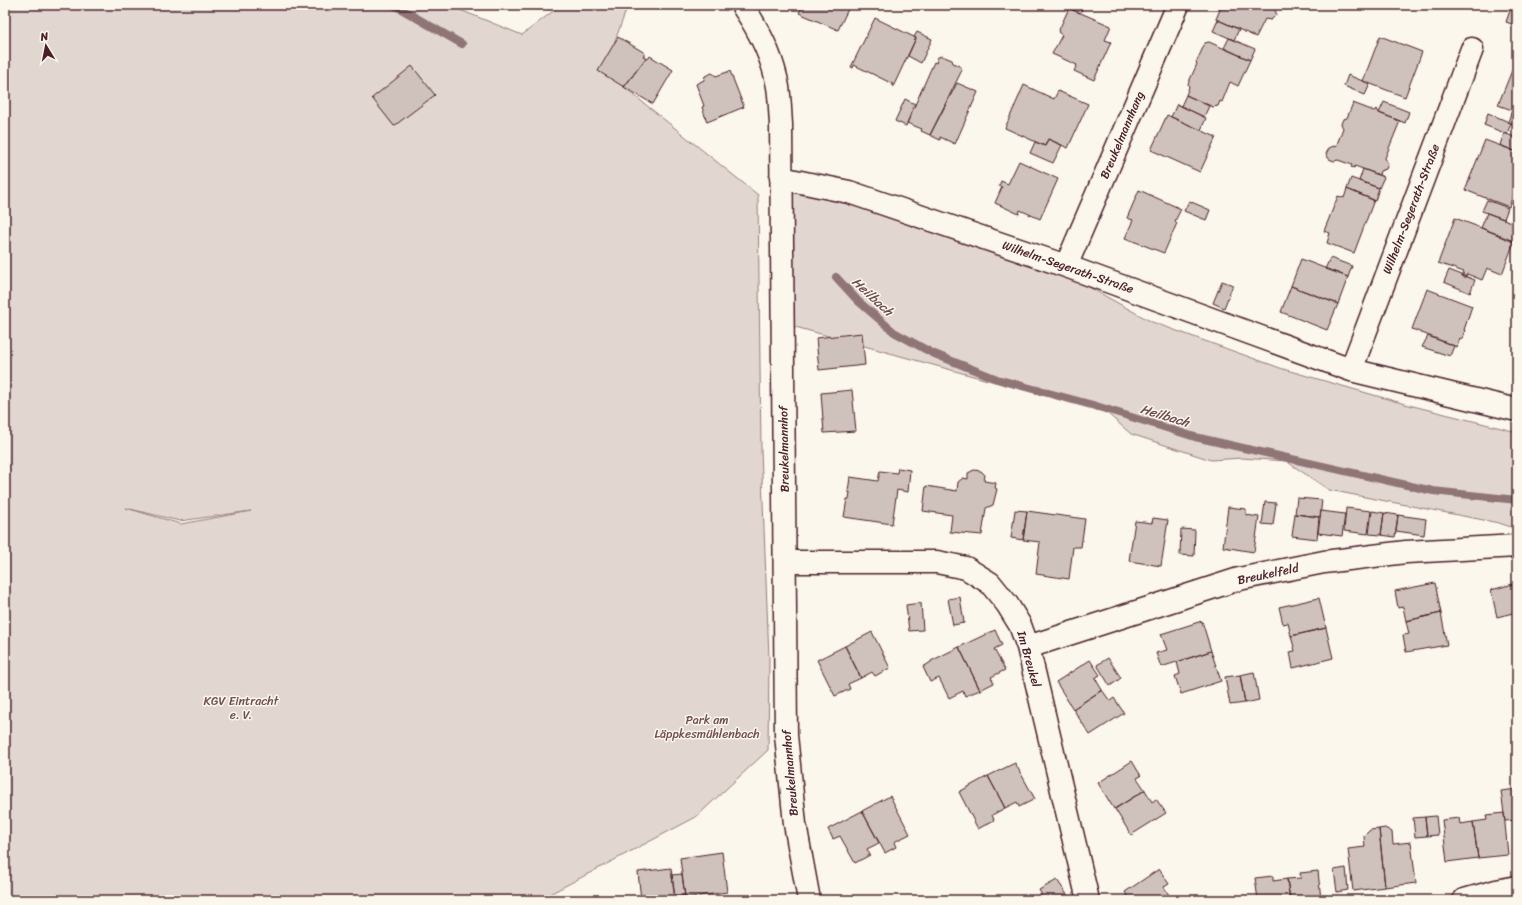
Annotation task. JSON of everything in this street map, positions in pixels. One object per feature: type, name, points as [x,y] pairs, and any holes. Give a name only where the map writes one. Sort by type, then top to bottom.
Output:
[{"type":"street","name":"Breukelmannhof","points":[[742,5],[755,23],[769,52],[778,86],[781,124],[780,178],[786,735],[795,824],[809,900]]},
{"type":"street","name":"Breukelmannhang","points":[[1066,266],[1178,5]]},
{"type":"street","name":"Wilhelm-Segerath-Straße","points":[[1351,370],[1472,49]]},
{"type":"street","name":"Wilhelm-Segerath-Straße","points":[[780,178],[849,192],[1066,266],[1351,370],[1517,410]]},
{"type":"street","name":"Breukelfeld","points":[[1028,647],[1239,579],[1324,562],[1406,552],[1517,546]]},
{"type":"street","name":"Im Breukel","points":[[785,562],[937,562],[966,568],[990,583],[1007,604],[1020,625],[1028,647],[1088,900]]},
{"type":"street","points":[[1464,900],[1517,887]]},
{"type":"green space","points":[[5,5],[448,5],[522,35],[561,5],[628,5],[604,71],[758,195],[761,450],[769,659],[768,750],[696,817],[544,897],[544,900],[5,900]],"holes":[[[126,508],[180,521],[251,511],[181,524]]]},
{"type":"green space","points":[[781,181],[875,205],[1078,281],[1152,322],[1283,369],[1405,404],[1517,432],[1517,529],[1499,523],[1329,490],[1286,461],[1242,458],[1211,460],[1131,434],[1107,413],[781,323]]},
{"type":"building","points":[[803,5],[850,5],[838,30],[799,13]]},
{"type":"building","points":[[1059,5],[1084,5],[1080,13]]},
{"type":"building","points":[[1222,5],[1275,5],[1274,8],[1276,15],[1271,20],[1265,19],[1256,37],[1216,19]]},
{"type":"building","points":[[1512,5],[1517,5],[1517,26],[1506,22]]},
{"type":"building","points":[[1069,8],[1111,26],[1105,40],[1111,42],[1094,80],[1074,71],[1077,65],[1052,54],[1062,35],[1058,32]]},
{"type":"building","points":[[875,18],[916,38],[893,87],[893,84],[854,65],[853,68],[851,67]]},
{"type":"building","points":[[1218,20],[1239,29],[1234,40],[1213,31]]},
{"type":"building","points":[[917,32],[932,39],[921,63],[908,56]]},
{"type":"building","points":[[1380,36],[1422,52],[1405,97],[1363,81]]},
{"type":"building","points":[[618,37],[645,53],[643,56],[646,58],[624,87],[598,71]]},
{"type":"building","points":[[1229,38],[1255,49],[1250,60],[1224,48]]},
{"type":"building","points":[[1209,42],[1250,60],[1238,86],[1230,82],[1222,102],[1220,101],[1218,106],[1213,107],[1186,95],[1189,87],[1188,84],[1197,64],[1196,63],[1205,43]]},
{"type":"building","points":[[650,56],[673,70],[653,104],[624,87],[646,58],[648,59]]},
{"type":"building","points":[[942,56],[952,60],[953,63],[961,67],[962,70],[930,135],[921,131],[922,129],[907,123],[934,62],[936,63],[938,57]]},
{"type":"building","points":[[412,66],[435,95],[394,126],[372,98]]},
{"type":"building","points":[[1513,68],[1517,69],[1517,125],[1508,122],[1512,110],[1498,105]]},
{"type":"building","points":[[730,71],[744,107],[707,122],[702,107],[704,106],[696,84],[704,80],[705,76],[712,73],[716,76]]},
{"type":"building","points":[[1348,75],[1370,84],[1365,95],[1344,86]]},
{"type":"building","points":[[957,83],[978,92],[955,144],[940,137],[940,140],[930,135]]},
{"type":"building","points":[[1024,85],[1054,99],[1058,91],[1088,104],[1068,148],[1048,139],[1045,146],[1005,128]]},
{"type":"building","points":[[1186,95],[1209,106],[1204,117],[1181,106]]},
{"type":"building","points":[[905,99],[915,104],[906,126],[895,121]]},
{"type":"building","points":[[1384,102],[1409,112],[1405,123],[1379,113]]},
{"type":"building","points":[[1353,103],[1374,111],[1377,109],[1379,113],[1400,121],[1385,158],[1388,164],[1386,169],[1380,171],[1379,175],[1355,166],[1354,168],[1351,167],[1352,165],[1338,160],[1334,161],[1329,159],[1326,154],[1329,148],[1334,146],[1336,147],[1343,128],[1341,124],[1343,119],[1347,118]]},
{"type":"building","points":[[1177,104],[1206,118],[1201,130],[1171,117]]},
{"type":"building","points":[[1488,113],[1511,123],[1507,134],[1484,125]]},
{"type":"building","points":[[1167,115],[1216,137],[1200,172],[1151,150]]},
{"type":"building","points":[[1504,133],[1517,138],[1517,152],[1500,145]]},
{"type":"building","points":[[1048,139],[1062,145],[1053,163],[1030,153],[1035,142],[1045,146]]},
{"type":"building","points":[[1485,140],[1517,152],[1517,185],[1509,207],[1465,190]]},
{"type":"building","points":[[1019,161],[1058,179],[1040,219],[1020,210],[1019,214],[995,203],[1002,187],[999,186],[1001,181],[1008,184]]},
{"type":"building","points":[[1363,169],[1384,177],[1379,188],[1359,181]]},
{"type":"building","points":[[1351,178],[1379,188],[1375,201],[1347,189]]},
{"type":"building","points":[[1347,189],[1374,200],[1354,253],[1327,243],[1330,233],[1324,231],[1338,196],[1344,198]]},
{"type":"building","points":[[1139,190],[1181,209],[1175,221],[1177,223],[1164,253],[1125,238],[1133,220],[1127,218]]},
{"type":"building","points":[[1487,200],[1508,208],[1504,219],[1482,211]]},
{"type":"building","points":[[1189,201],[1210,210],[1206,220],[1184,211]]},
{"type":"building","points":[[1487,213],[1517,224],[1516,242],[1481,228]]},
{"type":"building","points":[[1455,218],[1500,235],[1499,236],[1514,242],[1502,274],[1487,268],[1482,280],[1467,274],[1465,278],[1462,276],[1464,272],[1438,263]]},
{"type":"building","points":[[1330,258],[1352,266],[1348,277],[1325,269]]},
{"type":"building","points":[[1301,259],[1348,277],[1338,304],[1291,286]]},
{"type":"building","points":[[1449,270],[1475,280],[1470,293],[1444,282]]},
{"type":"building","points":[[1222,281],[1233,285],[1224,308],[1213,303]]},
{"type":"building","points":[[1291,286],[1338,304],[1327,330],[1281,312]]},
{"type":"building","points":[[1427,289],[1472,306],[1462,339],[1460,338],[1457,347],[1412,329]]},
{"type":"building","points":[[862,333],[865,365],[819,370],[816,338]]},
{"type":"building","points":[[1428,336],[1454,346],[1450,356],[1422,347]]},
{"type":"building","points":[[852,390],[856,431],[824,433],[821,393]]},
{"type":"building","points":[[898,468],[910,470],[908,492],[897,490],[892,524],[844,517],[847,499],[849,499],[850,492],[848,492],[850,477],[878,481],[880,471],[897,473]]},
{"type":"building","points":[[974,470],[981,471],[985,475],[984,481],[996,483],[995,488],[997,489],[993,505],[986,508],[982,535],[950,532],[952,515],[923,511],[926,486],[957,491],[958,482],[963,478],[968,479],[968,473]]},
{"type":"building","points":[[1297,498],[1322,500],[1320,517],[1295,514]]},
{"type":"building","points":[[1265,502],[1276,503],[1273,525],[1262,524]]},
{"type":"building","points":[[1228,507],[1246,509],[1246,515],[1259,517],[1254,552],[1223,547]]},
{"type":"building","points":[[1346,508],[1371,511],[1368,534],[1344,531]]},
{"type":"building","points":[[1015,510],[1027,511],[1023,540],[1011,538]]},
{"type":"building","points":[[1027,511],[1085,519],[1081,547],[1073,547],[1069,579],[1036,574],[1040,542],[1023,540]]},
{"type":"building","points":[[1321,511],[1345,514],[1342,536],[1318,533]]},
{"type":"building","points":[[1372,511],[1384,513],[1381,535],[1369,534]]},
{"type":"building","points":[[1384,513],[1398,515],[1395,537],[1381,535]]},
{"type":"building","points":[[1295,514],[1319,517],[1317,539],[1292,536]]},
{"type":"building","points":[[1398,515],[1426,519],[1424,535],[1396,531]]},
{"type":"building","points":[[1153,518],[1168,520],[1161,566],[1129,561],[1135,521],[1152,523]]},
{"type":"building","points":[[1181,529],[1195,530],[1194,556],[1180,555]]},
{"type":"building","points":[[1435,583],[1441,613],[1406,621],[1403,607],[1398,608],[1395,591]]},
{"type":"building","points":[[1517,583],[1517,612],[1497,617],[1491,590]]},
{"type":"building","points":[[960,597],[964,623],[953,625],[948,599]]},
{"type":"building","points":[[1319,598],[1326,628],[1291,636],[1288,623],[1283,624],[1279,607]]},
{"type":"building","points":[[921,603],[923,630],[909,631],[906,605]]},
{"type":"building","points":[[1441,613],[1447,645],[1406,652],[1403,635],[1409,634],[1406,621]]},
{"type":"building","points":[[1202,621],[1211,651],[1161,667],[1156,653],[1167,650],[1161,634]]},
{"type":"building","points":[[1326,628],[1333,658],[1293,668],[1290,652],[1295,651],[1291,636]]},
{"type":"building","points":[[995,630],[1002,645],[994,649],[1005,670],[991,677],[994,683],[980,690],[959,647]]},
{"type":"building","points":[[872,632],[890,668],[875,676],[872,672],[861,678],[845,646]]},
{"type":"building","points":[[845,646],[861,678],[848,684],[850,689],[835,696],[817,660]]},
{"type":"building","points":[[959,647],[980,690],[965,696],[963,691],[949,698],[939,678],[930,682],[923,667],[931,661]]},
{"type":"building","points":[[1211,651],[1221,681],[1181,694],[1175,676],[1180,674],[1177,662]]},
{"type":"building","points":[[1108,658],[1121,678],[1110,686],[1097,665]]},
{"type":"building","points":[[1090,660],[1100,675],[1095,678],[1102,690],[1073,709],[1056,682]]},
{"type":"building","points":[[1254,672],[1259,700],[1245,703],[1240,675]]},
{"type":"building","points":[[1240,675],[1245,703],[1230,705],[1225,677]]},
{"type":"building","points":[[1102,690],[1110,701],[1114,698],[1124,713],[1090,735],[1073,709]]},
{"type":"building","points":[[1132,761],[1141,776],[1137,778],[1145,790],[1114,809],[1098,783]]},
{"type":"building","points":[[1015,763],[1035,799],[1019,807],[1017,802],[1005,808],[988,776]]},
{"type":"building","points":[[988,776],[1005,808],[992,815],[994,820],[978,829],[959,792]]},
{"type":"building","points":[[1517,789],[1517,820],[1505,821],[1501,791]]},
{"type":"building","points":[[1145,790],[1152,802],[1156,799],[1166,813],[1131,835],[1115,809]]},
{"type":"building","points":[[890,796],[910,834],[894,842],[896,847],[885,853],[862,811]]},
{"type":"building","points":[[862,811],[879,843],[867,849],[870,855],[855,863],[840,836],[833,839],[828,829]]},
{"type":"building","points":[[1504,813],[1508,855],[1478,858],[1473,822],[1487,820],[1486,815]]},
{"type":"building","points":[[1436,816],[1438,835],[1427,836],[1425,817]]},
{"type":"building","points":[[1425,817],[1427,836],[1415,837],[1413,818]]},
{"type":"building","points":[[1459,818],[1460,824],[1473,822],[1478,858],[1447,862],[1442,820]]},
{"type":"building","points":[[1385,828],[1392,832],[1393,844],[1411,842],[1416,883],[1385,887],[1379,829]]},
{"type":"building","points":[[1379,829],[1385,887],[1353,891],[1348,849],[1365,847],[1364,836],[1370,830]]},
{"type":"building","points":[[722,852],[727,892],[685,898],[680,858]]},
{"type":"building","points":[[671,868],[675,900],[641,900],[638,872]]},
{"type":"building","points":[[1346,868],[1348,890],[1337,892],[1334,870]]},
{"type":"building","points":[[1159,869],[1169,884],[1164,887],[1172,900],[1130,900],[1125,892]]},
{"type":"building","points":[[1318,871],[1321,900],[1290,900],[1287,879],[1301,878],[1300,873]]},
{"type":"building","points":[[682,874],[685,895],[675,897],[672,875]]},
{"type":"building","points":[[1273,876],[1273,881],[1287,879],[1290,900],[1258,900],[1255,878]]},
{"type":"building","points":[[1057,880],[1068,896],[1064,899],[1065,900],[1033,900],[1042,895],[1039,890]]},
{"type":"waterway","name":"Heilbach","points":[[394,5],[462,44]]},
{"type":"waterway","name":"Heilbach","points":[[836,277],[858,301],[894,332],[932,353],[997,379],[1093,405],[1195,437],[1433,491],[1517,500]]},
{"type":"park label","name":"KGV Eintracht e. V.","points":[[241,708]]},
{"type":"park label","name":"Park am Läppkesmühlenbach","points":[[707,727]]}]
